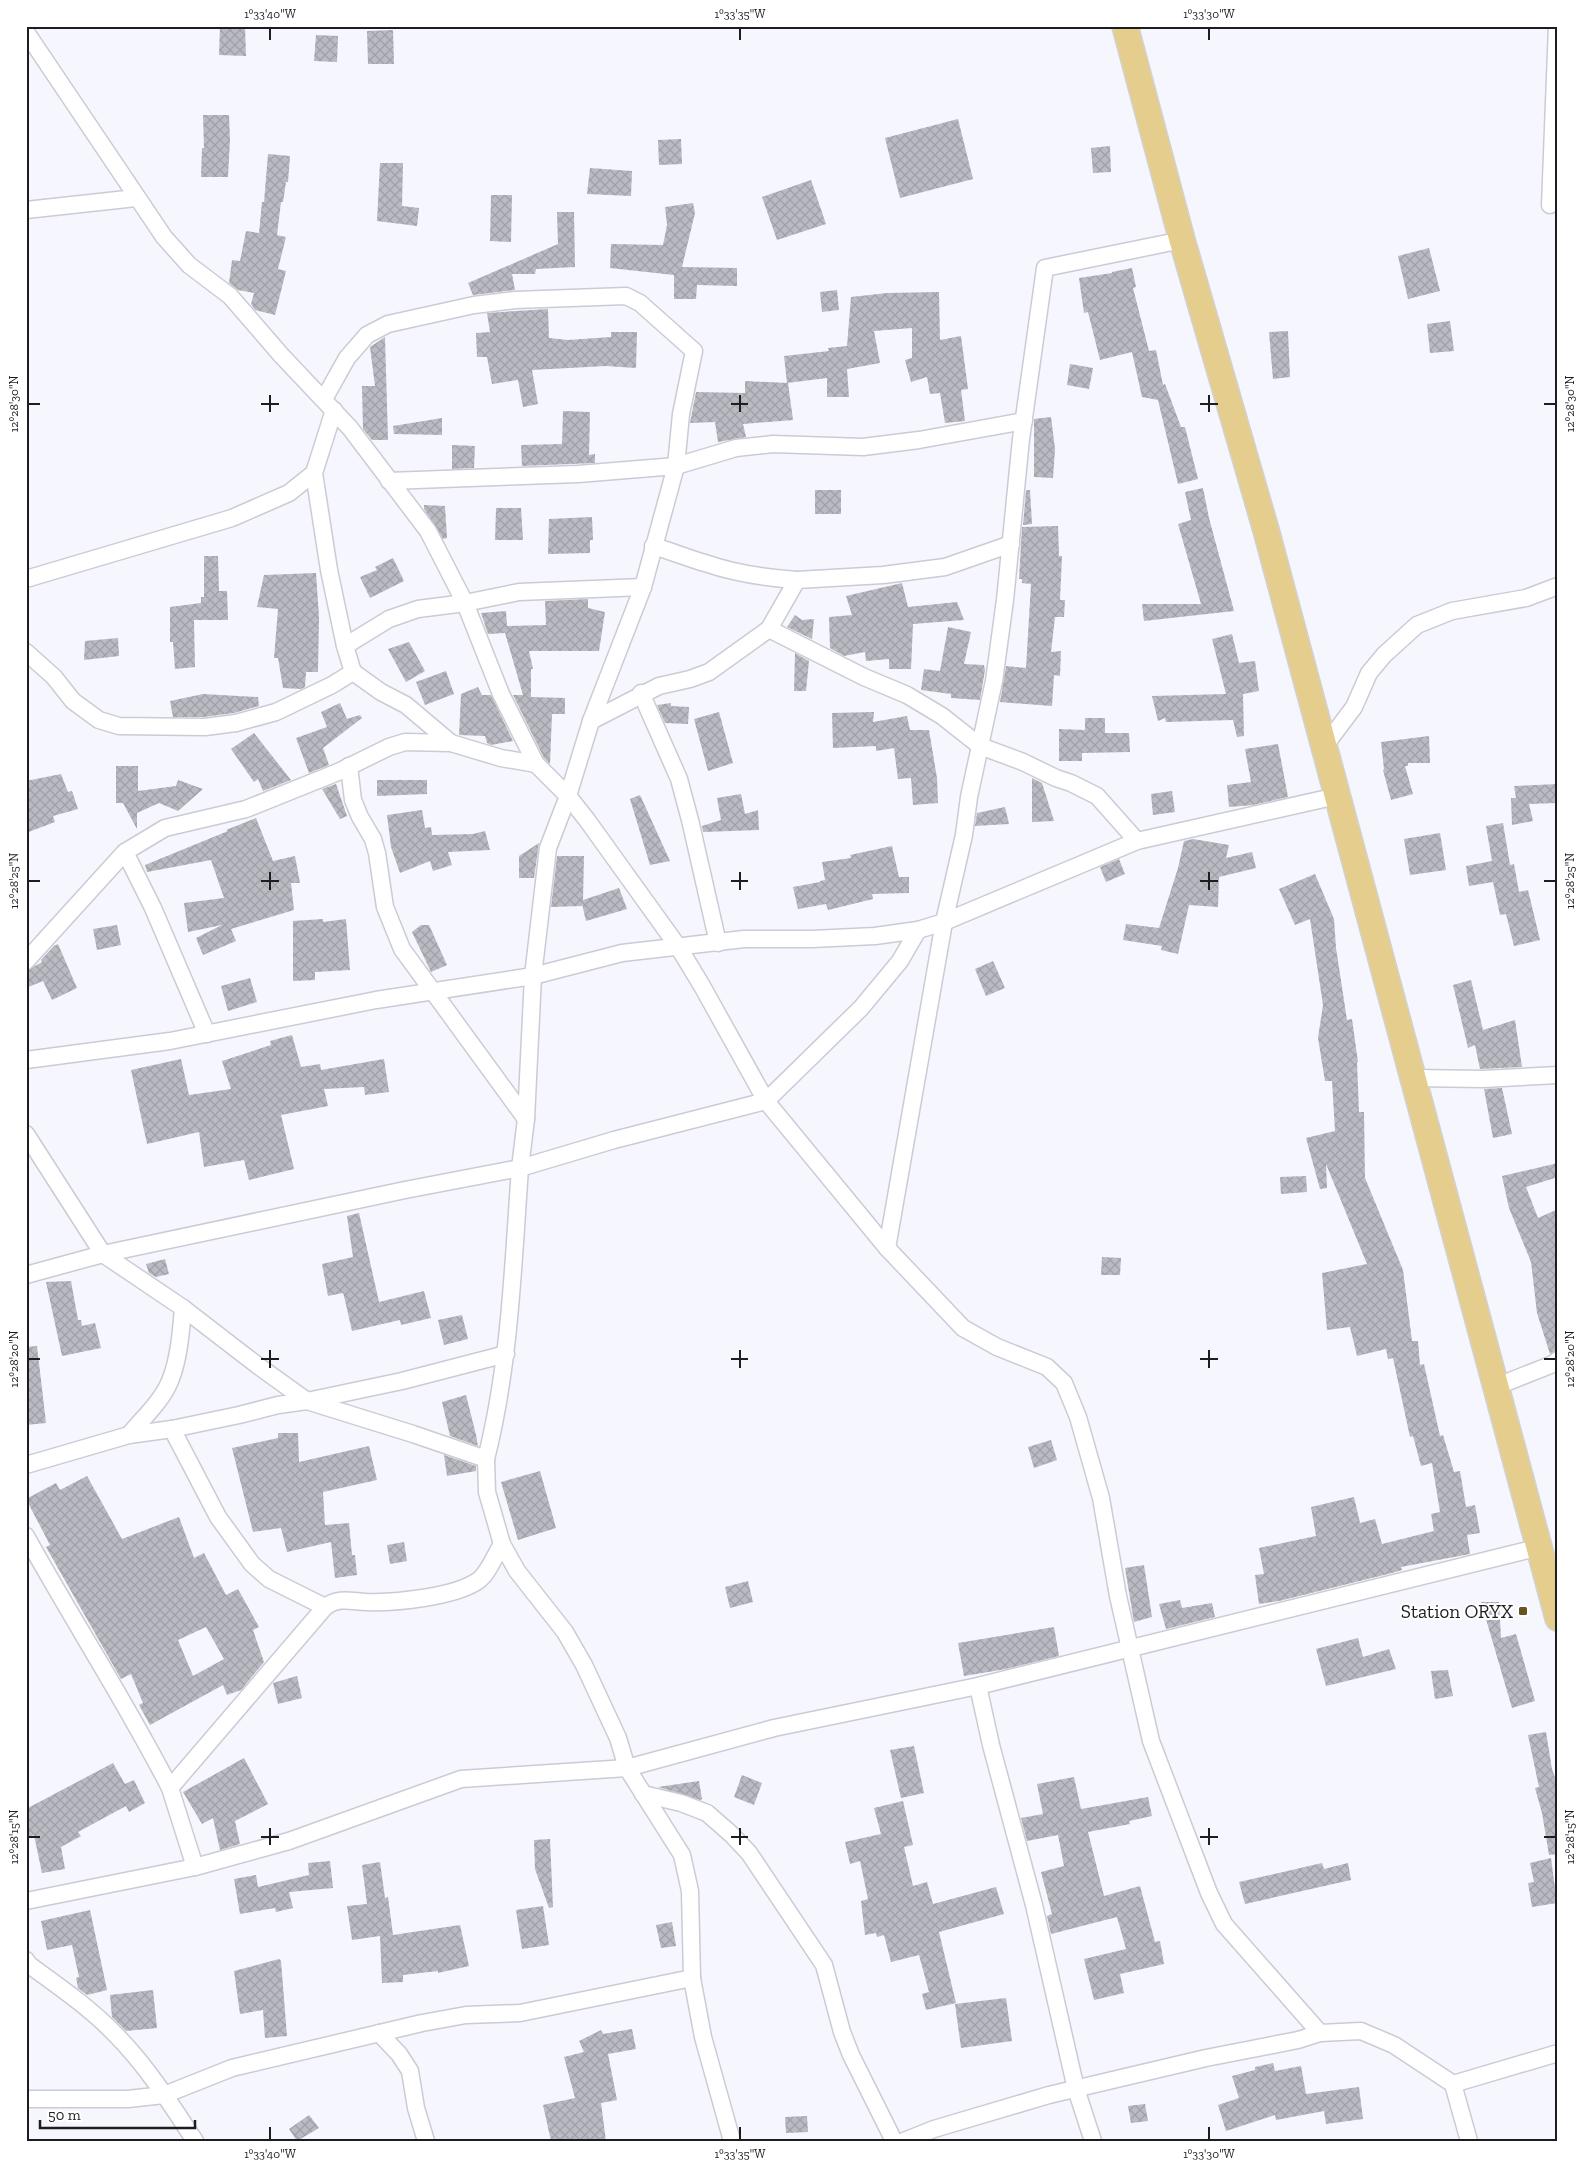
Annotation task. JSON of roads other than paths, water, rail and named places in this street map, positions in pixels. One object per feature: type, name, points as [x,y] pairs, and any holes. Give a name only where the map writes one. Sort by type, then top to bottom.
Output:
[{"type":"main road","points":[[1125,26],[1182,240],[1266,530],[1558,1618]]},
{"type":"street","points":[[1550,205],[1557,26]]},
{"type":"street","points":[[26,32],[164,237],[189,265],[230,296],[281,355],[350,428],[428,532],[464,603],[501,694],[536,764],[568,796],[679,948],[766,1101],[887,1248],[963,1328],[998,1346],[1047,1366],[1064,1383],[1078,1417],[1101,1498],[1129,1647],[1151,1741],[1209,1893],[1224,1924],[1320,2033]]},
{"type":"street","points":[[26,210],[136,198]]},
{"type":"street","points":[[887,1248],[944,922],[964,836],[969,797],[994,681],[1024,421],[1045,268],[1182,240]]},
{"type":"street","points":[[451,743],[406,705],[381,692],[353,672],[344,646],[329,570],[314,473],[329,405],[347,358],[366,335],[388,324],[474,306],[514,300],[626,296],[640,303],[694,350],[681,414],[676,466],[643,587],[628,621],[591,721],[568,796],[548,848],[533,976],[526,1119],[520,1168],[506,1354],[494,1427],[486,1459],[488,1492],[502,1544],[517,1571],[565,1632],[584,1665],[618,1738],[627,1768],[682,1854],[690,1891],[692,1978],[704,2037],[732,2141]]},
{"type":"street","points":[[389,481],[578,474],[676,466],[736,448],[773,444],[863,446],[919,440],[1024,421]]},
{"type":"street","points":[[26,579],[232,518],[289,493],[314,473]]},
{"type":"street","points":[[653,546],[678,553],[705,564],[768,578],[797,580],[883,576],[946,566],[1011,544]]},
{"type":"street","points":[[591,721],[659,686],[690,679],[709,672],[769,630],[797,580]]},
{"type":"street","points":[[1324,747],[1354,707],[1369,673],[1384,655],[1417,625],[1452,611],[1526,598],[1558,586]]},
{"type":"street","points":[[344,646],[389,619],[418,609],[464,603],[519,592],[643,587]]},
{"type":"street","points":[[769,630],[864,677],[907,695],[942,716],[980,746],[1023,762],[1056,778],[1071,782],[1097,796],[1137,841]]},
{"type":"street","points":[[26,652],[54,677],[73,701],[99,720],[119,726],[205,728],[236,723],[276,712],[332,685],[353,672]]},
{"type":"street","points":[[641,694],[679,779],[718,943]]},
{"type":"street","points":[[26,961],[125,852],[165,828],[246,809],[349,766],[389,747],[405,742],[451,743],[501,758],[536,764]]},
{"type":"street","points":[[349,766],[353,800],[360,817],[373,839],[377,853],[385,907],[392,930],[402,949],[526,1119]]},
{"type":"street","points":[[26,1060],[170,1041],[376,1000],[533,976],[622,954],[744,939],[812,939],[875,936],[918,930],[944,922],[1137,841],[1337,796]]},
{"type":"street","points":[[125,852],[153,908],[207,1034]]},
{"type":"street","points":[[26,1275],[103,1254],[405,1190],[520,1168],[614,1140],[766,1101],[861,1008],[900,961],[918,930]]},
{"type":"street","points":[[1414,1078],[1483,1079],[1558,1074]]},
{"type":"street","points":[[26,1134],[103,1254],[183,1308],[257,1366],[307,1401],[486,1459]]},
{"type":"street","points":[[129,1435],[170,1382],[178,1349],[183,1308]]},
{"type":"street","points":[[26,1465],[129,1435],[172,1429],[278,1405],[307,1401],[402,1381],[506,1354]]},
{"type":"street","points":[[1495,1387],[1553,1364],[1558,1360]]},
{"type":"street","points":[[172,1429],[218,1518],[252,1564],[269,1579],[325,1607]]},
{"type":"street","points":[[26,1536],[150,1749],[170,1788],[196,1867]]},
{"type":"street","points":[[170,1788],[325,1607],[333,1601],[398,1601],[448,1592],[470,1585],[480,1579],[502,1544]]},
{"type":"street","points":[[26,1901],[196,1867],[289,1841],[462,1779],[627,1768],[774,1728],[978,1686],[1129,1647],[1540,1547]]},
{"type":"street","points":[[978,1686],[991,1745],[1034,1905],[1076,2089],[1093,2141]]},
{"type":"street","points":[[643,1794],[681,1803],[706,1813],[731,1834],[749,1853],[824,1965],[842,2032],[851,2055],[894,2141]]},
{"type":"street","points":[[27,1964],[75,1999],[115,2034],[164,2095],[195,2141]]},
{"type":"street","points":[[26,2099],[128,2099],[164,2095],[232,2068],[422,2023],[466,2016],[520,2013],[692,1978]]},
{"type":"street","points":[[904,2141],[934,2129],[1049,2095],[1206,2058],[1298,2040],[1320,2033],[1361,2031],[1394,2045],[1453,2084],[1469,2141]]},
{"type":"street","points":[[379,2033],[399,2054],[410,2071],[416,2108],[426,2141]]},
{"type":"street","points":[[1453,2084],[1558,2053]]},
{"type":"place","name":"Station ORYX","points":[[1523,1611]]}]
